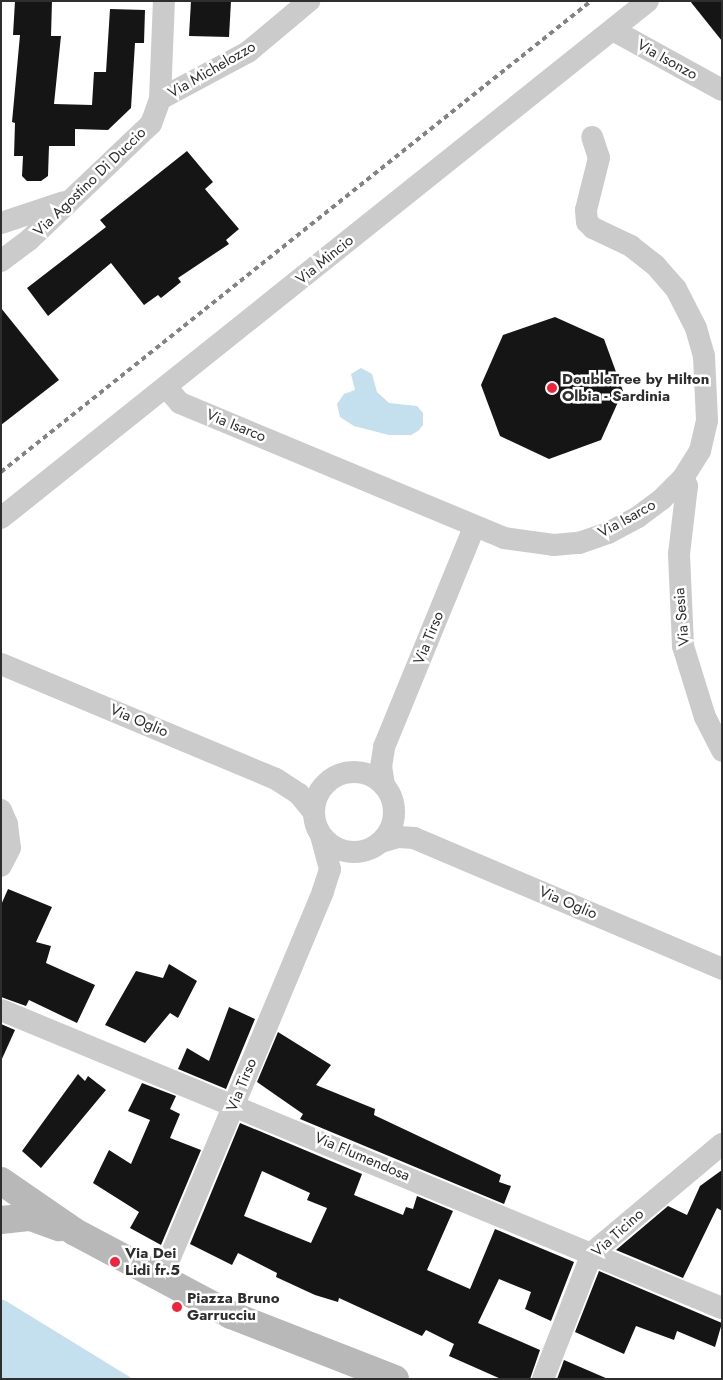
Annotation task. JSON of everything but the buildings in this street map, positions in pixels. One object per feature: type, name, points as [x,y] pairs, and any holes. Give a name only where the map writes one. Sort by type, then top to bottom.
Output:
[{"type":"main road","points":[[1,1181],[75,1232],[231,1315],[395,1379]]},
{"type":"main road","points":[[1,1220],[31,1218],[75,1232]]},
{"type":"street","name":"Via Agostino Di Duccio","points":[[1,261],[29,240],[151,124],[160,99],[164,1]]},
{"type":"street","name":"Via Michelozzo","points":[[160,99],[248,52],[309,1]]},
{"type":"street","name":"Via Mincio","points":[[1,518],[648,1]]},
{"type":"street","name":"Via Isonzo","points":[[613,30],[722,90]]},
{"type":"street","name":"Via Isarco","points":[[166,387],[180,403],[474,528],[521,541],[578,543],[608,533],[638,517],[662,499],[683,478],[714,422],[704,356],[696,328],[676,289],[655,265],[630,246],[593,228],[587,222],[586,210],[599,158],[592,137]]},
{"type":"street","points":[[1,223],[70,200]]},
{"type":"street","name":"Via Sesia","points":[[683,478],[687,486],[679,554],[683,646],[705,717],[722,751]]},
{"type":"street","name":"Via Tirso","points":[[384,747],[474,528]]},
{"type":"street","name":"Via Oglio","points":[[1,664],[276,779]]},
{"type":"street","points":[[313,811],[316,797],[324,783],[334,776],[360,771],[374,761],[384,747]]},
{"type":"street","points":[[381,842],[390,831],[394,816],[393,801],[384,785],[381,767],[384,747]]},
{"type":"street","points":[[360,771],[384,785]]},
{"type":"street","points":[[276,779],[304,784],[324,783]]},
{"type":"street","points":[[276,779],[299,794],[313,811],[330,869],[322,891]]},
{"type":"street","points":[[1,810],[8,824],[10,848],[1,866]]},
{"type":"street","points":[[394,816],[414,838]]},
{"type":"street","points":[[321,836],[330,845],[356,852]]},
{"type":"street","points":[[322,891],[342,863],[356,852],[399,837],[414,838]]},
{"type":"street","name":"Via Oglio","points":[[414,838],[722,969]]},
{"type":"street","name":"Via Tirso","points":[[161,1279],[322,891]]},
{"type":"street","name":"Via Flumendosa","points":[[1,1010],[234,1104],[722,1308]]},
{"type":"street","name":"Via Ticino","points":[[543,1379],[592,1253],[722,1144]]},
{"type":"water","points":[[361,368],[372,374],[377,392],[389,403],[417,406],[423,413],[423,425],[418,431],[411,435],[389,435],[354,426],[340,417],[337,404],[344,394],[355,390],[351,374]]},
{"type":"water","points":[[1,1299],[6,1301],[133,1379],[1,1379]]},
{"type":"railway","points":[[1,472],[591,1]]},
{"type":"place","name":"DoubleTree by Hilton Olbia - Sardinia","points":[[552,388]]},
{"type":"place","name":"Via Dei Lidi fr.5","points":[[115,1262]]},
{"type":"place","name":"Piazza Bruno Garrucciu","points":[[177,1307]]}]
